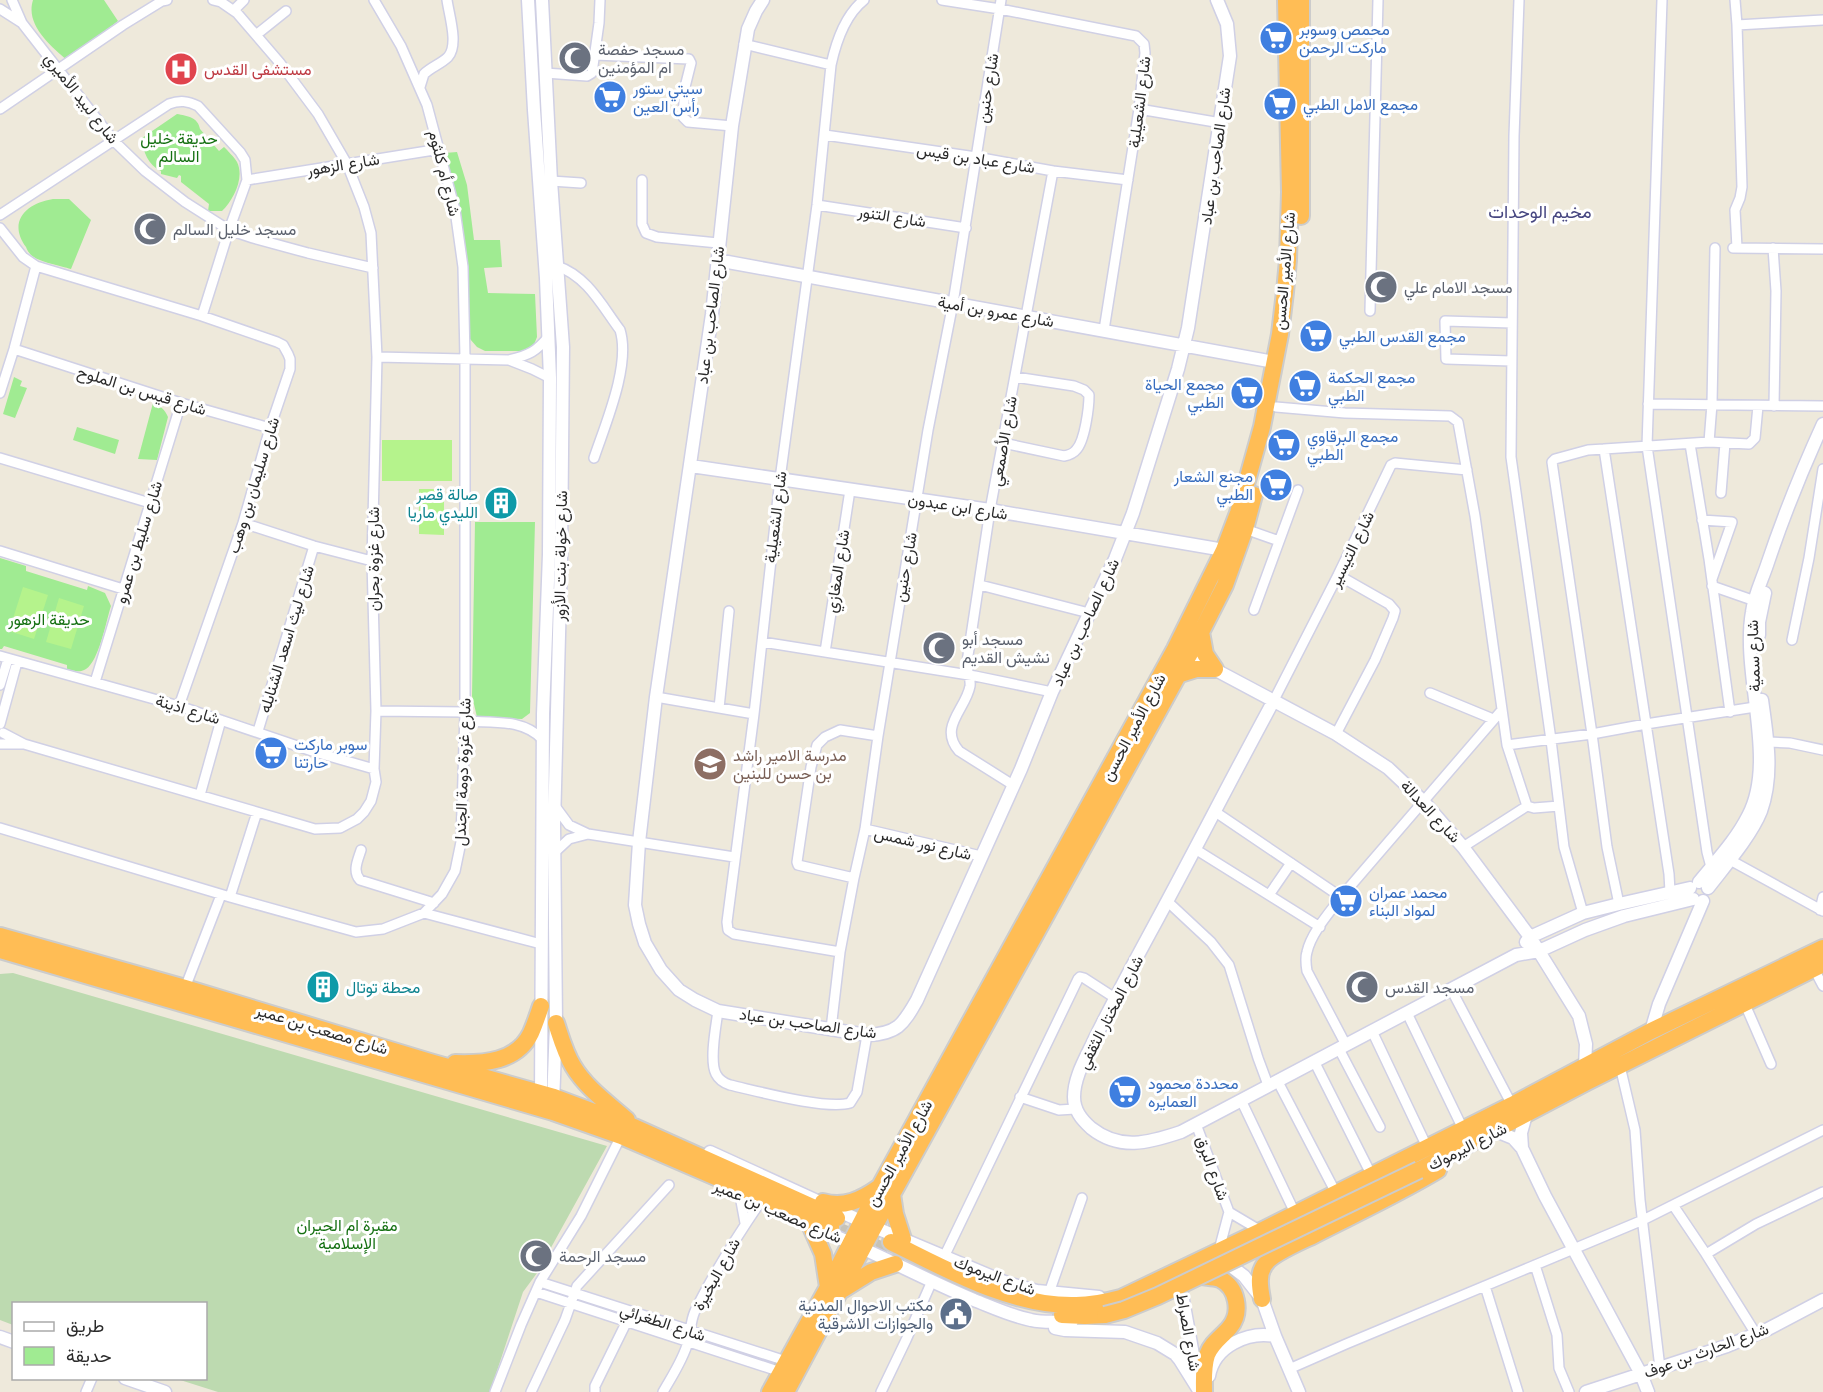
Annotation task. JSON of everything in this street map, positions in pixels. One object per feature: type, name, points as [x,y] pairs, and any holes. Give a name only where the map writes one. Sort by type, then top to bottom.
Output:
[{"type":"highway","name":"شارع الأمير الحسن","points":[[786,1392],[856,1245],[885,1242],[886,1191],[1182,652],[1238,513],[1262,427],[1285,292],[1290,192],[1286,0]]},
{"type":"highway","name":"شارع الأمير الحسن","points":[[886,1191],[1177,675],[1182,652],[1201,632],[1225,585],[1245,530],[1276,407],[1295,299],[1302,192],[1301,0]]},
{"type":"highway","points":[[1201,632],[1205,654],[1215,669]]},
{"type":"highway","points":[[1177,675],[1196,669],[1215,669]]},
{"type":"highway","name":"شارع مصعب بن عمير","points":[[0,936],[185,988],[430,1062],[547,1102],[632,1133],[837,1223]]},
{"type":"highway","name":"شارع اليرموك","points":[[885,1242],[1011,1305],[1059,1319],[1105,1315],[1141,1303],[1201,1276],[1419,1170],[1512,1105],[1651,1031],[1823,948]]},
{"type":"highway","name":"شارع مصعب بن عمير","points":[[0,950],[547,1102]]},
{"type":"highway","points":[[0,966],[25,958]]},
{"type":"highway","name":"شارع اليرموك","points":[[885,1242],[985,1287],[1021,1298],[1074,1305],[1097,1304],[1121,1298],[1217,1253],[1426,1147],[1496,1131],[1818,966]]},
{"type":"highway","points":[[430,1062],[476,1064],[503,1058],[515,1052],[524,1045],[531,1033],[541,1006]]},
{"type":"highway","points":[[556,1023],[574,1069],[632,1133]]},
{"type":"highway","points":[[1262,1299],[1260,1276],[1266,1262],[1434,1173],[1462,1154],[1467,1136]]},
{"type":"highway","points":[[811,1227],[823,1254],[833,1290],[859,1278],[885,1242],[895,1214],[886,1191],[850,1203],[836,1205],[823,1202]]},
{"type":"highway","points":[[1201,1276],[1220,1280],[1232,1289],[1237,1302],[1236,1316],[1231,1326],[1217,1339],[1207,1354],[1203,1392]]},
{"type":"highway","name":"شارع الأمير الحسن","points":[[770,1392],[833,1290]]},
{"type":"street","points":[[0,8],[11,0]]},
{"type":"street","name":"شارع لبيد الأميري","points":[[11,0],[22,23],[114,141],[171,192],[229,230],[308,253],[373,268]]},
{"type":"street","points":[[0,109],[123,25],[167,0]]},
{"type":"street","name":"شارع غزوة بحران","points":[[0,744],[24,744],[315,829],[340,828],[357,819],[371,801],[376,782],[372,561],[376,357],[369,221],[347,164],[318,114],[234,10],[213,0]]},
{"type":"street","name":"شارع أم كلثوم","points":[[374,0],[401,46],[420,87],[440,150],[460,241],[463,267],[465,358]]},
{"type":"street","points":[[420,87],[424,74],[446,58],[452,49],[452,29],[447,0]]},
{"type":"street","name":"شارع خولة بنت الأزور","points":[[528,0],[533,104],[551,181],[563,347],[555,570],[543,714],[541,1006],[547,1102]]},
{"type":"street","name":"شارع خولة بنت الأزور","points":[[542,0],[555,570],[556,1023],[547,1102]]},
{"type":"street","points":[[545,73],[591,75],[600,0]]},
{"type":"street","name":"شارع الصاحب بن عباد","points":[[763,0],[752,20],[744,44],[732,126],[712,314],[656,697],[639,842],[635,905],[645,943],[661,970],[679,990],[718,1011],[867,1035],[883,1034],[894,1030],[910,1014],[1014,785],[1052,692],[1126,534],[1184,346],[1192,310],[1229,68],[1230,44],[1227,24],[1217,0]]},
{"type":"street","name":"شارع الشعيلية","points":[[840,952],[734,934],[728,930],[726,922],[754,714],[780,479],[818,206],[831,65],[844,27],[858,5],[864,0]]},
{"type":"street","name":"شارع الشعيلية","points":[[942,0],[1001,4],[1136,36],[1146,47],[1139,109],[1104,330]]},
{"type":"street","points":[[1370,311],[1378,0]]},
{"type":"street","points":[[1519,0],[1514,136],[1511,457],[1564,847],[1583,914]]},
{"type":"street","points":[[1662,0],[1647,446],[1711,867]]},
{"type":"street","points":[[1735,0],[1742,187],[1735,210],[1735,248],[1823,249]]},
{"type":"street","points":[[234,10],[242,1]]},
{"type":"street","name":"شارع حنين","points":[[831,1029],[840,952],[865,829],[889,663],[928,430],[966,228],[1001,4]]},
{"type":"street","name":"شارع لبيد الأميري","points":[[0,8],[22,23]]},
{"type":"street","points":[[256,35],[286,11]]},
{"type":"street","points":[[1737,25],[1823,20]]},
{"type":"street","points":[[744,44],[831,65]]},
{"type":"street","points":[[595,55],[689,59],[691,63],[682,117],[688,122],[732,126]]},
{"type":"street","points":[[0,215],[170,104],[176,101],[192,102],[240,152],[245,160],[247,180],[202,316]]},
{"type":"street","points":[[1139,109],[1221,123]]},
{"type":"street","name":"شارع عباد بن قيس","points":[[825,135],[976,157],[1053,171],[1128,180]]},
{"type":"street","name":"شارع الزهور","points":[[247,180],[440,150]]},
{"type":"street","name":"شارع الأصمعي","points":[[1014,785],[959,751],[954,745],[952,725],[968,692],[969,649],[990,510],[1053,171]]},
{"type":"street","points":[[642,180],[642,224],[646,233],[657,237],[718,243]]},
{"type":"street","points":[[551,181],[581,183]]},
{"type":"street","name":"شارع التنور","points":[[818,206],[966,228]]},
{"type":"street","name":"شارع سليمان بن وهب","points":[[0,228],[23,256],[36,266],[271,339],[283,345],[290,359],[290,369],[270,428],[243,523],[179,706]]},
{"type":"street","points":[[1709,442],[1712,404],[1715,248]]},
{"type":"street","points":[[1773,248],[1776,288],[1774,406]]},
{"type":"street","name":"شارع عمرو بن أمية","points":[[717,260],[1274,362]]},
{"type":"street","points":[[0,393],[36,266]]},
{"type":"street","points":[[557,266],[567,269],[584,280],[620,330],[622,338],[623,354],[617,388],[594,458]]},
{"type":"street","points":[[1511,361],[1446,359],[1445,321],[1512,323]]},
{"type":"street","points":[[376,357],[509,360],[536,351],[549,336]]},
{"type":"street","name":"شارع قيس بن الملوح","points":[[14,349],[181,403],[270,428]]},
{"type":"street","name":"شارع غزوة دومة الجندل","points":[[0,828],[226,896],[356,932],[383,929],[424,913],[434,903],[450,883],[459,859],[465,717],[465,358]]},
{"type":"street","points":[[509,360],[550,378]]},
{"type":"street","points":[[1003,443],[1064,456],[1070,455],[1080,445],[1089,406],[1089,395],[1079,387],[1015,377]]},
{"type":"street","name":"شارع سليط بن عمرو","points":[[95,682],[181,403]]},
{"type":"street","points":[[1648,404],[1823,406]]},
{"type":"street","points":[[1619,904],[1607,847],[1552,464],[1555,459],[1588,450],[1709,442],[1749,444],[1754,440],[1758,406]]},
{"type":"street","points":[[1276,407],[1345,413],[1453,417],[1458,422],[1482,557],[1507,745],[1527,806]]},
{"type":"street","name":"شارع سمية","points":[[1699,892],[1730,860],[1754,826],[1761,810],[1768,772],[1769,742],[1758,661],[1759,622],[1779,548],[1816,455],[1823,424]]},
{"type":"street","name":"شارع سمية","points":[[1699,892],[1711,867],[1749,815],[1756,795],[1760,777],[1760,759],[1751,620],[1776,539],[1823,440]]},
{"type":"street","points":[[1721,493],[1725,443]]},
{"type":"street","points":[[1690,444],[1730,712]]},
{"type":"street","points":[[1604,449],[1670,892]]},
{"type":"street","points":[[0,458],[150,503]]},
{"type":"street","name":"شارع التيسير","points":[[1274,700],[1391,465],[1395,463],[1467,470]]},
{"type":"street","name":"شارع ابن عبدون","points":[[691,466],[990,510],[1224,550]]},
{"type":"street","points":[[1792,640],[1809,558],[1823,469]]},
{"type":"street","name":"شارع المغازي","points":[[825,652],[850,490]]},
{"type":"street","points":[[1254,610],[1298,490]]},
{"type":"street","points":[[1702,520],[1732,522],[1712,584]]},
{"type":"street","points":[[243,523],[314,546],[372,561]]},
{"type":"street","points":[[1245,530],[1279,541]]},
{"type":"street","name":"شارع ليث اسعد الشنابله","points":[[258,731],[314,546]]},
{"type":"street","points":[[0,551],[123,589]]},
{"type":"street","points":[[1336,734],[1375,660],[1395,611],[1389,604],[1338,575]]},
{"type":"street","points":[[1712,584],[1755,601]]},
{"type":"street","points":[[980,585],[1089,613]]},
{"type":"street","points":[[719,708],[729,611]]},
{"type":"street","points":[[762,642],[969,675],[1052,692]]},
{"type":"street","name":"شارع العدالة","points":[[1182,652],[1336,734],[1388,768],[1423,801],[1463,847],[1530,937],[1579,1016],[1586,1044],[1585,1067]]},
{"type":"street","points":[[0,685],[8,659]]},
{"type":"street","points":[[0,744],[3,737],[1,728],[8,659]]},
{"type":"street","name":"شارع اذينة","points":[[8,659],[179,706],[315,752],[374,769]]},
{"type":"street","points":[[1430,693],[1493,720]]},
{"type":"street","points":[[656,697],[754,714]]},
{"type":"street","name":"شارع المختار الثقفي","points":[[1075,1109],[1074,1095],[1081,1067],[1115,998],[1274,700]]},
{"type":"street","points":[[1507,745],[1592,734],[1755,707]]},
{"type":"street","points":[[1380,1127],[1307,971],[1307,951],[1341,897],[1502,710]]},
{"type":"street","points":[[376,711],[465,717],[521,725],[534,731],[543,740]]},
{"type":"street","points":[[521,725],[543,714]]},
{"type":"street","points":[[200,795],[221,720]]},
{"type":"street","name":"شارع غزوة بحران","points":[[1,728],[24,744]]},
{"type":"street","points":[[854,878],[798,866],[811,767],[817,745],[832,733],[840,730],[878,736]]},
{"type":"street","points":[[1769,742],[1790,743],[1823,750]]},
{"type":"street","points":[[555,806],[569,825],[588,834],[734,857]]},
{"type":"street","points":[[1463,847],[1527,806],[1559,807]]},
{"type":"street","points":[[1214,811],[1341,897]]},
{"type":"street","points":[[185,988],[226,896],[257,812]]},
{"type":"street","name":"شارع نور شمس","points":[[865,829],[981,856]]},
{"type":"street","points":[[555,852],[570,839],[588,834]]},
{"type":"street","points":[[1195,849],[1320,927]]},
{"type":"street","points":[[361,850],[355,873],[360,880],[434,903]]},
{"type":"street","points":[[1730,860],[1822,910],[1823,897]]},
{"type":"street","points":[[1269,895],[1291,863]]},
{"type":"street","points":[[1516,955],[1530,937],[1583,914],[1670,892],[1699,892]]},
{"type":"street","points":[[1020,1097],[1059,1110],[1075,1109],[1084,1122],[1101,1136],[1125,1142],[1149,1142],[1181,1132],[1516,955],[1539,951],[1584,930],[1699,892]]},
{"type":"street","points":[[1651,1031],[1699,892]]},
{"type":"street","points":[[1167,901],[1211,942],[1229,965],[1258,1058],[1336,1193]]},
{"type":"street","points":[[424,913],[541,944]]},
{"type":"street","points":[[1818,966],[1823,986]]},
{"type":"street","points":[[944,1257],[1077,979],[1084,978],[1115,998]]},
{"type":"street","points":[[1451,989],[1512,1105]]},
{"type":"street","points":[[1744,1002],[1771,1064]]},
{"type":"street","points":[[718,1011],[713,1058],[714,1071],[718,1078],[730,1086],[814,1102],[843,1105],[850,1103],[857,1092],[867,1035]]},
{"type":"street","points":[[1407,1013],[1467,1136]]},
{"type":"street","points":[[1372,1031],[1426,1147]]},
{"type":"street","points":[[1314,1061],[1372,1176]]},
{"type":"street","points":[[1620,1066],[1635,1130],[1660,1368]]},
{"type":"street","points":[[1241,1100],[1295,1213]]},
{"type":"street","points":[[1522,1148],[1521,1133],[1526,1115]]},
{"type":"street","name":"شارع البرق","points":[[1196,1124],[1229,1212],[1217,1253]]},
{"type":"street","points":[[1289,1369],[1643,1220],[1823,1130]]},
{"type":"street","points":[[1496,1131],[1513,1138],[1522,1148],[1545,1196],[1641,1374],[1648,1392]]},
{"type":"street","points":[[495,1392],[540,1282],[632,1133]]},
{"type":"street","name":"شارع مصعب بن عمير","points":[[632,1133],[653,1156],[811,1227],[837,1223],[885,1242]]},
{"type":"street","name":"شارع مصعب بن عمير","points":[[632,1133],[682,1140],[823,1202],[856,1245]]},
{"type":"street","points":[[531,1392],[555,1344],[574,1294],[582,1280],[669,1185]]},
{"type":"street","points":[[1706,1254],[1756,1224],[1823,1192]]},
{"type":"street","name":"شارع البخيرة","points":[[740,1196],[745,1223]]},
{"type":"street","points":[[1049,1293],[1082,1197]]},
{"type":"street","name":"شارع البخيرة","points":[[663,1392],[688,1341],[690,1322],[702,1298],[745,1223],[759,1204]]},
{"type":"street","points":[[1673,1205],[1756,1334]]},
{"type":"street","name":"شارع البرق","points":[[1229,1212],[1261,1231]]},
{"type":"street","name":"شارع اليرموك","points":[[885,1242],[932,1281],[1031,1320],[1059,1319]]},
{"type":"street","name":"شارع اليرموك","points":[[856,1245],[885,1242],[944,1257],[1007,1283],[1049,1293],[1121,1298]]},
{"type":"street","points":[[1217,1253],[1244,1276],[1262,1299],[1299,1392]]},
{"type":"street","points":[[1535,1265],[1557,1335],[1559,1368],[1569,1392]]},
{"type":"street","name":"شارع الصراط","points":[[1178,1271],[1203,1392]]},
{"type":"street","points":[[881,1392],[932,1281]]},
{"type":"street","name":"شارع الطغرائي","points":[[540,1282],[689,1330],[784,1367]]},
{"type":"street","points":[[1485,1286],[1518,1392]]},
{"type":"street","name":"شارع الطغرائي","points":[[536,1292],[688,1341],[784,1367]]},
{"type":"street","name":"شارع الحارث بن عوف","points":[[1586,1392],[1727,1346],[1823,1300]]},
{"type":"street","points":[[1031,1320],[1065,1329],[1134,1334],[1149,1340],[1175,1354],[1203,1392]]},
{"type":"street","points":[[595,1392],[627,1321]]},
{"type":"street","points":[[1203,1392],[1210,1371],[1220,1353],[1236,1342],[1251,1336],[1264,1334],[1275,1336]]},
{"type":"street","points":[[131,1380],[165,1392]]},
{"type":"green space","points":[[33,0],[104,0],[118,21],[67,60],[47,41],[36,26],[33,18]]},
{"type":"green space","name":"حديقة خليل السالم","points":[[177,114],[188,116],[197,122],[200,129],[219,151],[224,147],[237,162],[239,182],[230,201],[222,211],[208,211],[209,204],[181,182],[181,176],[177,178],[161,174],[161,171],[147,158],[142,138]]},
{"type":"green space","points":[[457,152],[467,185],[474,240],[500,240],[502,267],[484,268],[488,293],[535,294],[537,337],[533,347],[527,351],[485,351],[477,347],[470,339],[465,257],[445,153]]},
{"type":"green space","points":[[53,199],[69,199],[91,220],[71,269],[45,262],[31,255],[21,238],[19,221],[23,215],[35,205]]},
{"type":"green space","points":[[14,377],[22,381],[20,386],[27,388],[15,418],[3,414]]},
{"type":"green space","points":[[153,403],[166,412],[168,417],[157,460],[138,459]]},
{"type":"green space","points":[[77,427],[119,440],[115,454],[73,440]]},
{"type":"green space","points":[[382,440],[452,440],[452,481],[382,481]]},
{"type":"green space","points":[[419,489],[444,489],[444,535],[419,534]]},
{"type":"green space","points":[[475,522],[535,522],[530,713],[522,719],[477,717],[472,696]]},
{"type":"green space","name":"حديقة الزهور","points":[[0,558],[26,566],[26,571],[87,590],[88,586],[105,593],[111,606],[98,650],[91,665],[84,670],[72,670],[67,669],[67,665],[4,646],[0,649]]},
{"type":"green space","points":[[23,587],[48,595],[34,639],[9,631]]},
{"type":"green space","points":[[59,598],[84,606],[71,649],[46,642]]},
{"type":"green space","name":"مقبرة ام الحيران الإسلامية","points":[[13,973],[607,1146],[537,1273],[523,1292],[490,1392],[218,1392],[180,1380],[207,1380],[207,1302],[12,1302],[12,1325],[0,1320],[0,974]]},
{"type":"tunnel","points":[[831,1227],[887,1252]]},
{"type":"place","name":"محمص وسوبر ماركت الرحمن","points":[[1276,38]]},
{"type":"place","name":"مسجد حفصة ام المؤمنين","points":[[575,58]]},
{"type":"place","name":"مستشفى القدس","points":[[181,69]]},
{"type":"place","name":"سيتي ستور رأس العين","points":[[610,97]]},
{"type":"place","name":"مجمع الامل الطبي","points":[[1280,104]]},
{"type":"place","name":"مسجد خليل السالم","points":[[150,229]]},
{"type":"place","name":"مسجد الامام علي","points":[[1381,287]]},
{"type":"place","name":"مجمع القدس الطبي","points":[[1316,336]]},
{"type":"place","name":"مجمع الحكمة الطبي","points":[[1305,386]]},
{"type":"place","name":"مجمع الحياة الطبي","points":[[1247,393]]},
{"type":"place","name":"مجمع البرقاوي الطبي","points":[[1284,445]]},
{"type":"place","name":"مجنع الشعار الطبي","points":[[1276,485]]},
{"type":"place","name":"صالة قصر الليدي ماريا","points":[[501,503]]},
{"type":"place","name":"مسجد أبو نشيش القديم","points":[[939,648]]},
{"type":"place","name":"سوبر ماركت حارتنا","points":[[271,753]]},
{"type":"place","name":"مدرسة الامير راشد بن حسن للبنين","points":[[710,764]]},
{"type":"place","name":"محمد عمران لمواد البناء","points":[[1346,901]]},
{"type":"place","name":"محطة توتال","points":[[323,987]]},
{"type":"place","name":"مسجد القدس","points":[[1362,987]]},
{"type":"place","name":"محددة محمود العمايره","points":[[1125,1092]]},
{"type":"place","name":"مسجد الرحمة","points":[[536,1256]]},
{"type":"place","name":"مكتب الاحوال المدنية والجوازات الاشرقية","points":[[956,1314]]},
{"type":"district","name":"مخيم الوحدات","points":[[1540,212]]}]
